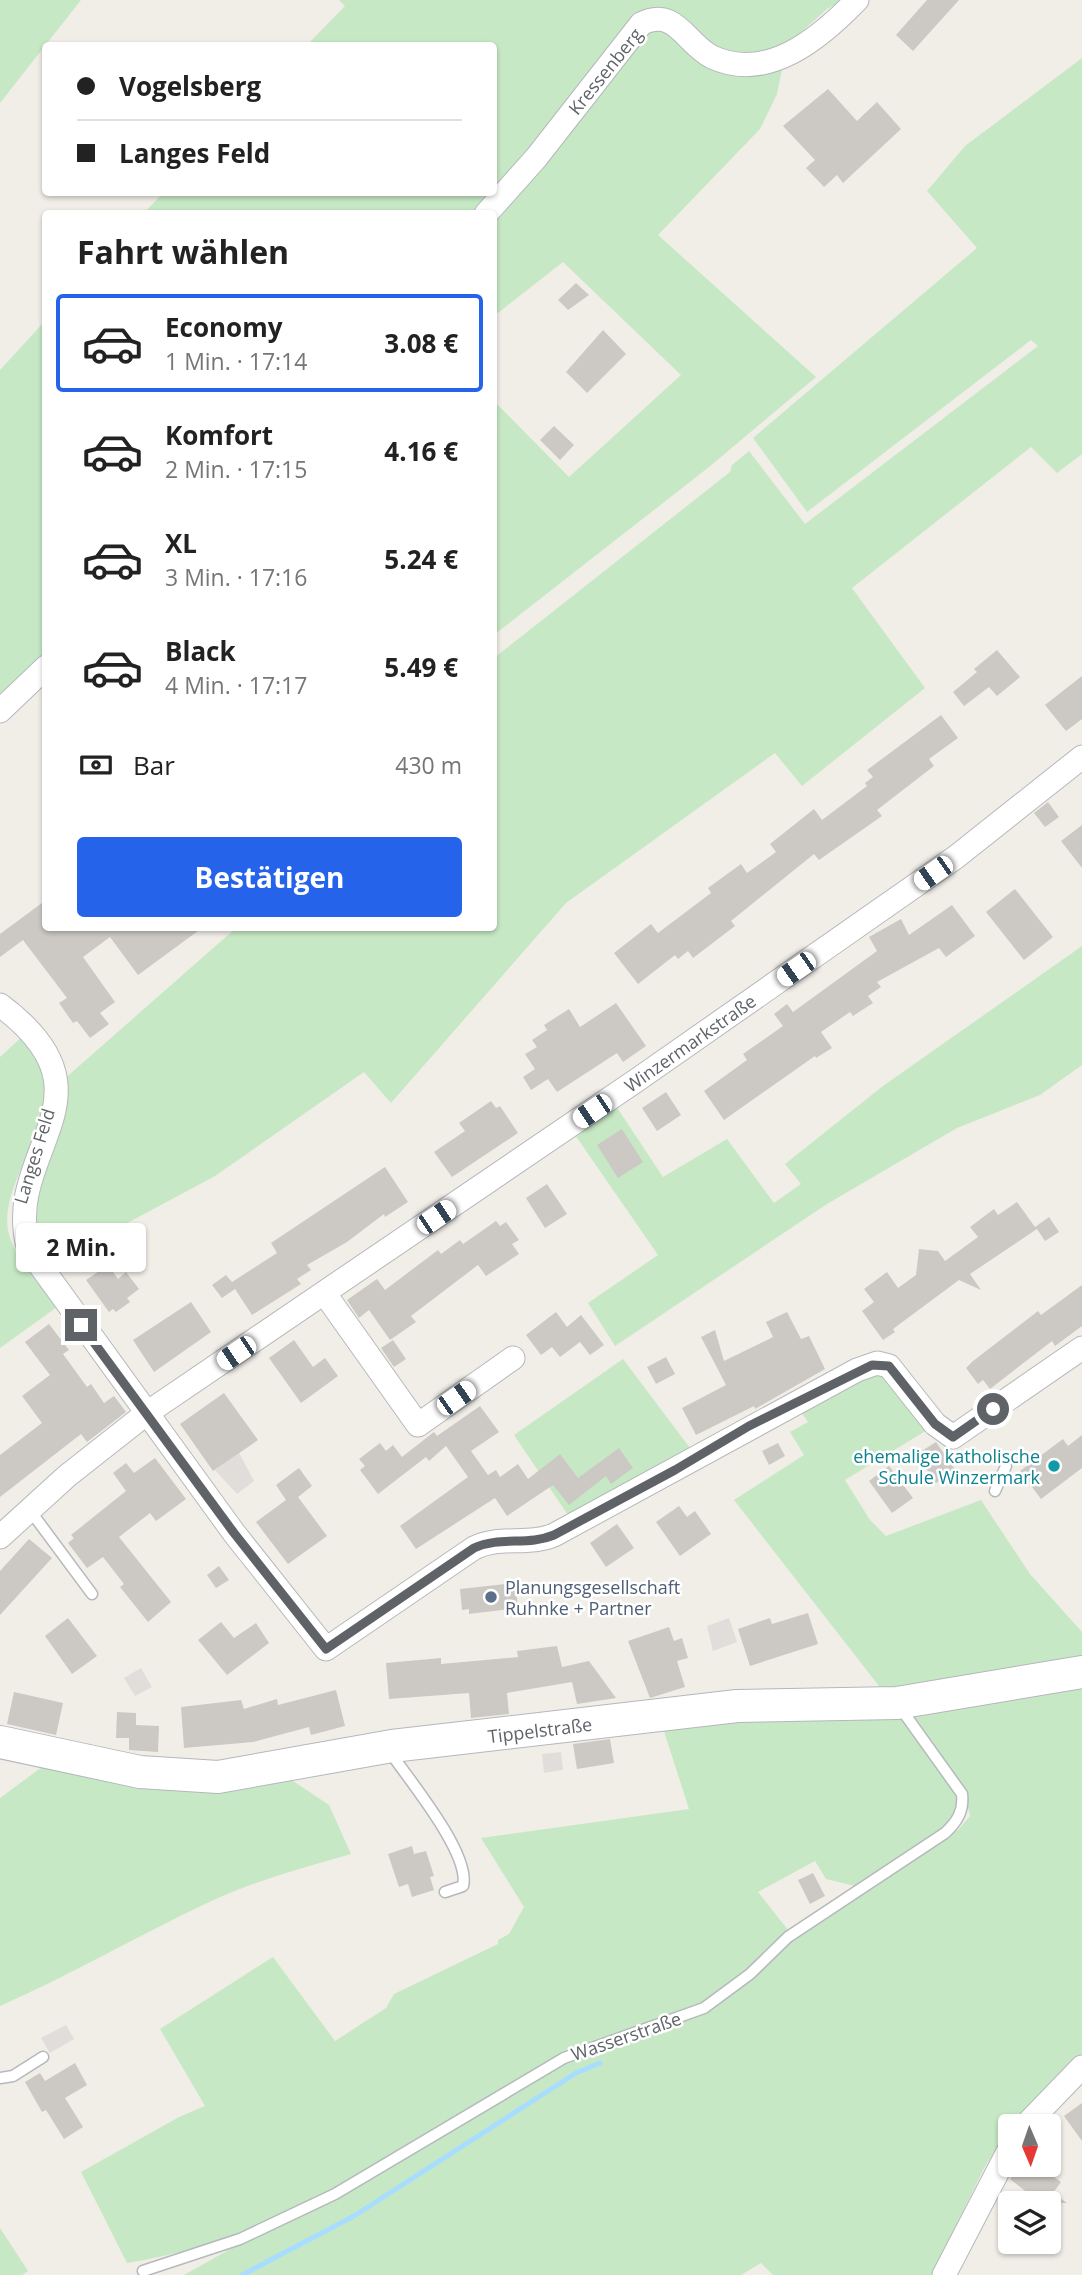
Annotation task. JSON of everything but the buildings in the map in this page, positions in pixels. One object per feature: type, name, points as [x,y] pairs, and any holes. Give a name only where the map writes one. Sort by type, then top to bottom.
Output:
[{"type":"street","name":"Kressenberg","points":[[490,210],[536,158],[641,24],[658,19],[670,21],[710,56],[747,63],[772,60],[815,40],[857,0]]},
{"type":"street","points":[[3,702],[42,670]]},
{"type":"street","name":"Winzermarkstraße","points":[[0,1537],[29,1508],[147,1413],[325,1294],[956,858],[1082,757]]},
{"type":"street","name":"Langes Feld","points":[[0,1005],[37,1038],[47,1053],[53,1072],[50,1108],[19,1195],[17,1212],[21,1233],[39,1267],[234,1533],[326,1649],[474,1548],[488,1542],[533,1541],[554,1535],[857,1370],[877,1363],[889,1366],[935,1424],[953,1437],[1082,1348]]},
{"type":"street","points":[[325,1294],[418,1425],[513,1358]]},
{"type":"street","name":"Tippelstraße","points":[[0,1742],[140,1772],[218,1777],[386,1747],[696,1710],[778,1704],[897,1703],[1082,1672]]},
{"type":"street","points":[[1037,2114],[1082,2067]]},
{"type":"street","points":[[944,2275],[998,2171]]},
{"type":"lane","points":[[995,1491],[1006,1466]]},
{"type":"lane","points":[[29,1508],[92,1594]]},
{"type":"lane","name":"Wasserstraße","points":[[143,2272],[240,2239],[335,2194],[564,2058],[704,2008],[750,1973],[788,1937],[945,1833],[959,1819],[963,1804],[962,1794],[897,1703]]},
{"type":"lane","points":[[386,1747],[457,1854],[466,1876],[463,1886],[445,1892]]},
{"type":"lane","points":[[0,2077],[13,2076],[43,2057]]},
{"type":"shaded area","points":[[239,1453],[254,1481],[237,1494],[215,1470]]},
{"type":"shaded area","points":[[729,1618],[737,1642],[713,1651],[707,1626]]},
{"type":"shaded area","points":[[141,1668],[152,1687],[135,1696],[124,1678]]},
{"type":"shaded area","points":[[561,1752],[563,1770],[544,1773],[542,1754]]},
{"type":"shaded area","points":[[66,2025],[74,2039],[50,2053],[41,2038]]},
{"type":"green space","points":[[0,0],[81,0],[48,42],[42,42],[42,50],[0,103]]},
{"type":"green space","points":[[339,0],[843,0],[827,9],[787,45],[777,94],[760,129],[658,235],[816,377],[709,467],[497,633],[497,404],[569,477],[681,375],[563,262],[497,314],[497,210],[147,210],[160,196],[497,196],[497,42],[310,42],[345,6]]},
{"type":"green space","points":[[1082,58],[1082,454],[1057,473],[1031,447],[852,588],[925,688],[802,786],[775,753],[566,903],[391,1103],[364,1072],[215,1176],[92,1242],[54,1273],[37,1249],[28,1193],[62,1081],[233,931],[497,931],[497,656],[730,472],[732,465],[749,451],[805,524],[1038,346],[1031,340],[807,512],[753,438],[977,248],[927,191],[965,146]]},
{"type":"green space","points":[[42,324],[42,663],[0,701],[0,370]]},
{"type":"green space","points":[[1082,946],[1082,1065],[1040,1095],[957,1128],[827,1204],[615,1346],[588,1303],[658,1255],[573,1132],[616,1106],[663,1177],[727,1139],[774,1203],[801,1184],[785,1164],[883,1086]]},
{"type":"green space","points":[[25,1034],[43,1073],[46,1096],[43,1115],[12,1193],[8,1230],[21,1261],[57,1307],[0,1348],[0,1057]]},
{"type":"green space","points":[[623,1359],[693,1452],[572,1521],[514,1435]]},
{"type":"green space","points":[[882,1372],[932,1427],[845,1480],[870,1520],[886,1536],[981,1500],[1030,1574],[1082,1632],[1082,1660],[886,1695],[734,1500],[804,1455],[790,1432],[808,1422],[798,1408],[845,1382]]},
{"type":"green space","points":[[1050,1687],[1082,1689],[1082,2055],[1022,2114],[998,2114],[998,2146],[983,2170],[932,2275],[773,2275],[761,2263],[741,2275],[184,2275],[567,2060],[722,2001],[780,1946],[959,1829],[970,1816],[963,1786],[907,1709]]},
{"type":"green space","points":[[900,1717],[955,1788],[959,1801],[955,1815],[937,1834],[855,1886],[826,1879],[815,1861],[758,1892],[788,1930],[724,1991],[675,2014],[559,2055],[404,2149],[299,2207],[245,2231],[187,2250],[127,2263],[81,2172],[179,2117],[205,2106],[160,2029],[273,1957],[335,2041],[386,2008],[394,1994],[498,1944],[498,1940],[509,1934],[524,1907],[481,1838],[689,1809],[661,1722]]},
{"type":"green space","points":[[50,1761],[281,1773],[329,1805],[351,1854],[222,1896],[0,2006],[0,1798]]},
{"type":"green space","points":[[0,2228],[28,2271],[22,2275],[0,2275]]},
{"type":"waterway","points":[[242,2275],[354,2216],[576,2073],[600,2063]]},
{"type":"place","name":"ehemalige katholische Schule Winzermark","points":[[1054,1466]]},
{"type":"place","name":"Planungsgesellschaft Ruhnke + Partner","points":[[491,1597]]},
{"type":"route","points":[[81,1325],[234,1533],[326,1649],[481,1544],[533,1541],[554,1535],[675,1470],[749,1426],[857,1370],[877,1363],[889,1366],[935,1424],[953,1437],[993,1409]]}]
